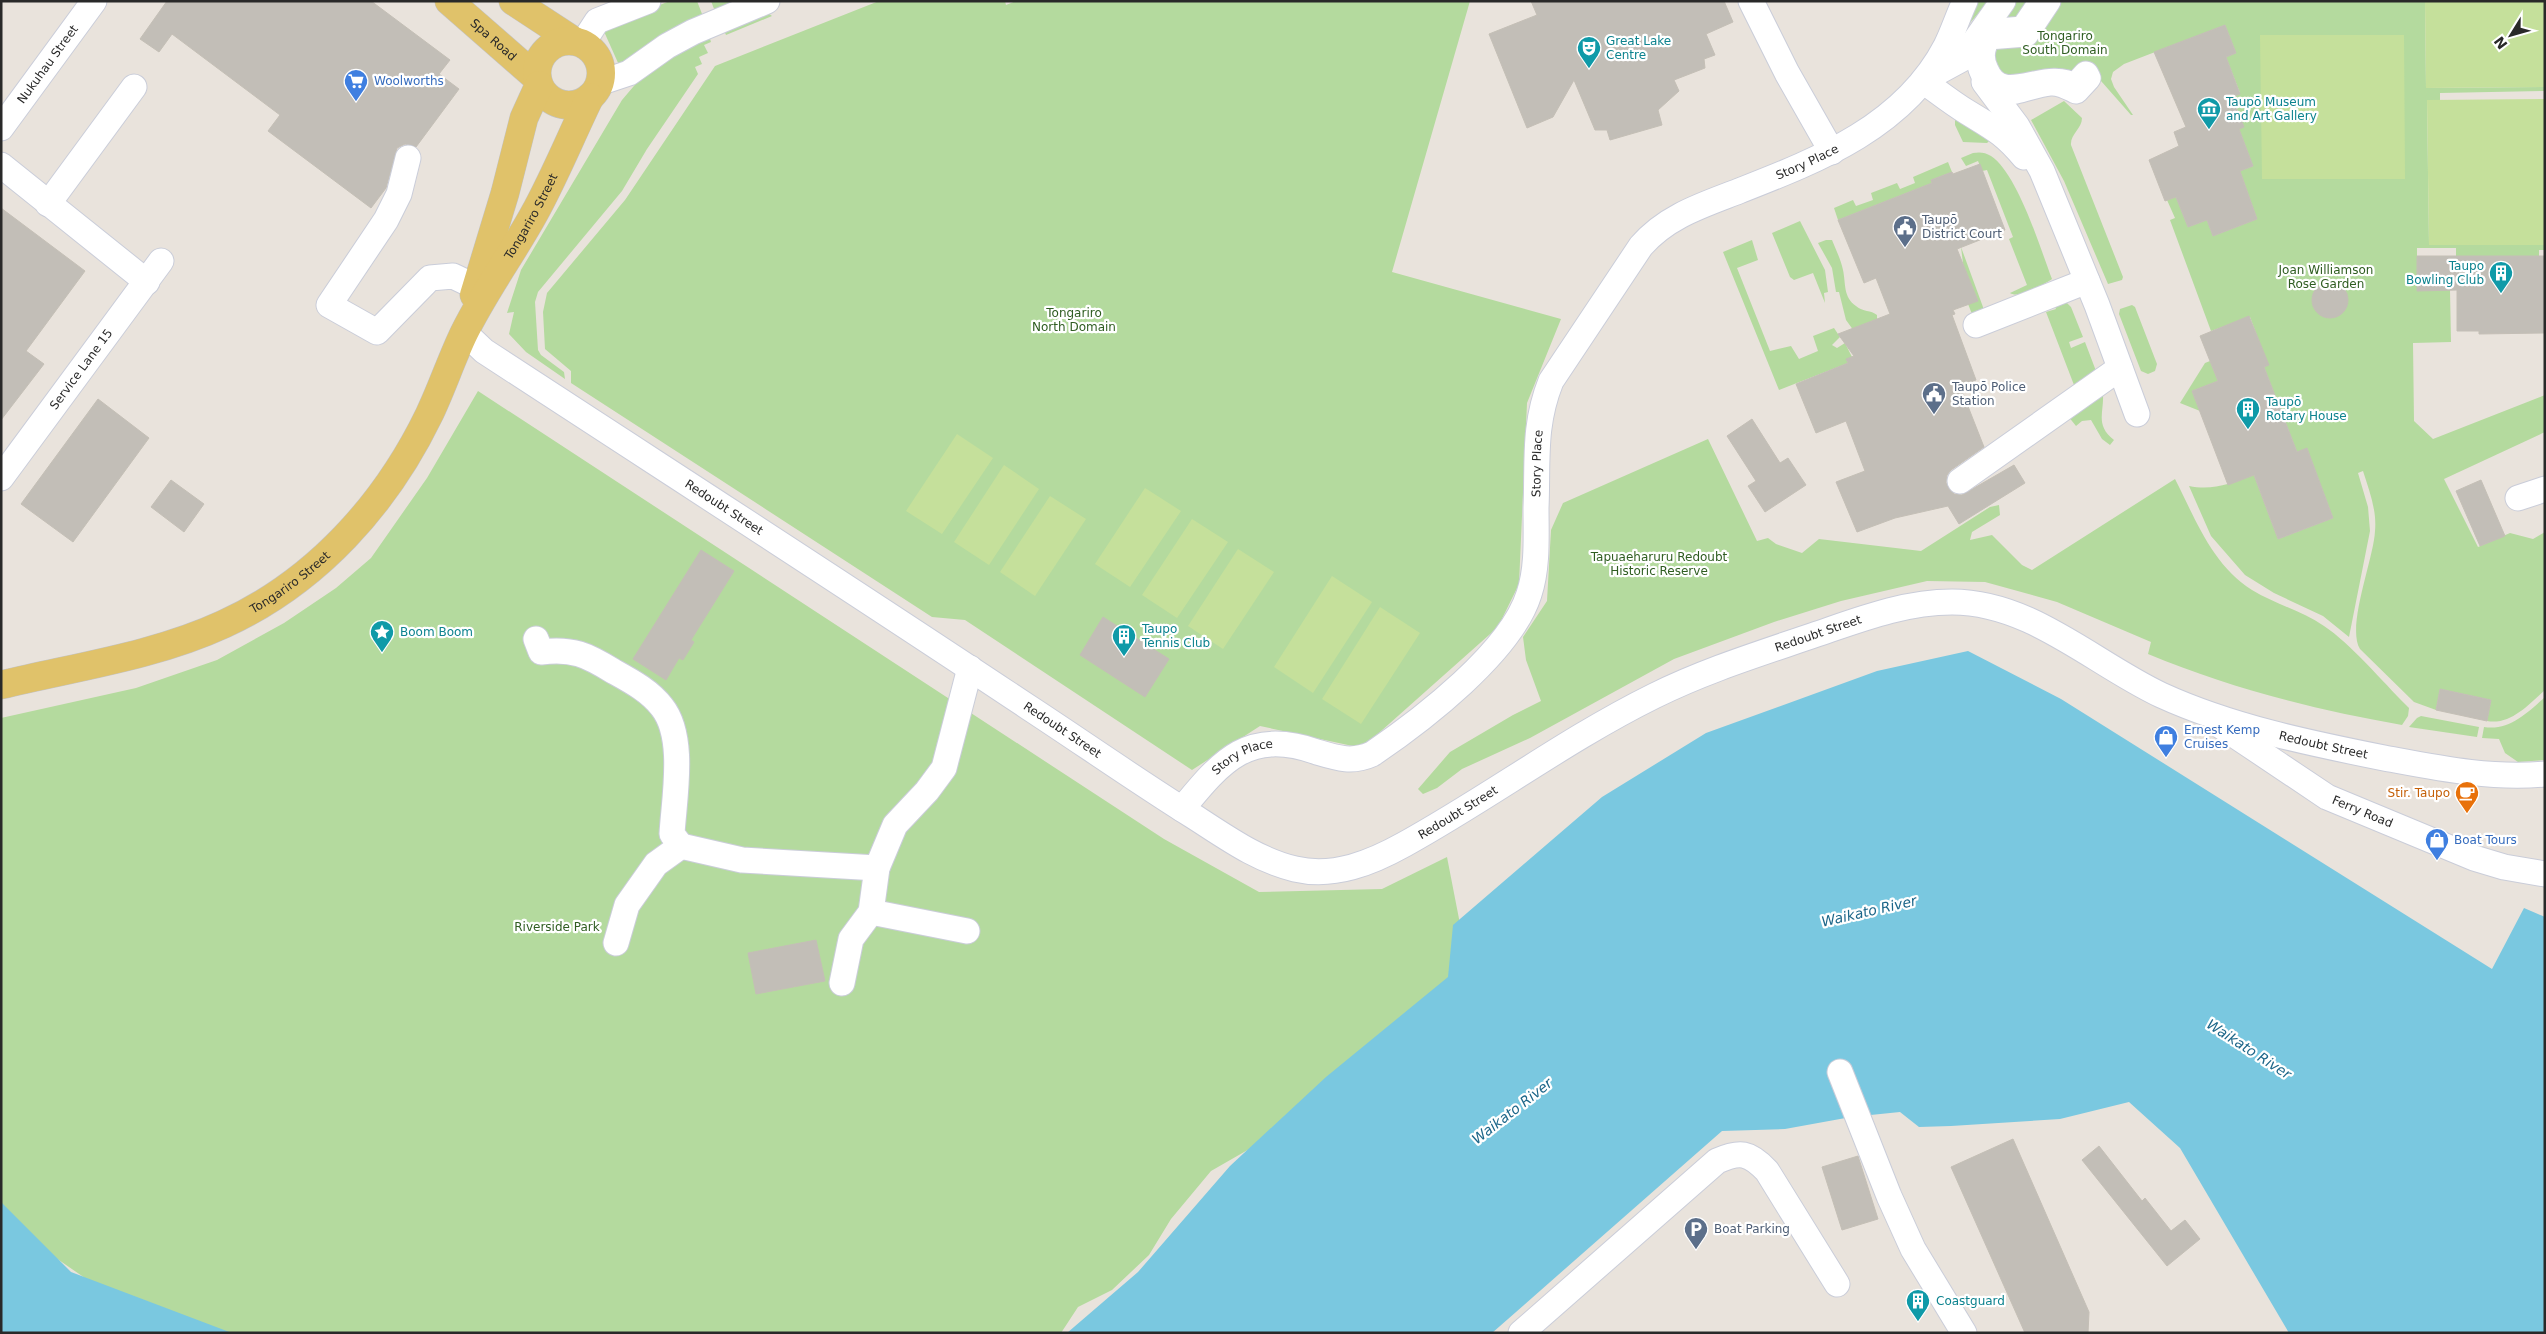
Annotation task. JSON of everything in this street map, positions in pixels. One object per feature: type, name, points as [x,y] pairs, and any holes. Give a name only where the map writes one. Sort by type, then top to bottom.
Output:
[{"type":"main road","name":"Spa Road","points":[[449,1],[538,81]]},
{"type":"main road","points":[[513,1],[591,50],[598,60],[601,72],[595,90],[579,103],[561,104],[546,95],[538,81],[538,66],[542,55],[551,46],[562,42],[578,43]]},
{"type":"main road","name":"Tongariro Street","points":[[464,332],[505,193],[524,118],[538,81]]},
{"type":"main road","name":"Tongariro Street","points":[[1,685],[161,647],[224,624],[268,600],[320,561],[347,535],[387,488],[429,414],[464,332],[534,214],[595,90]]},
{"type":"street","name":"Nukuhau Street","points":[[1,128],[94,1]]},
{"type":"street","points":[[578,43],[596,21],[648,1]]},
{"type":"street","points":[[595,90],[629,73],[667,46],[692,32],[767,1]]},
{"type":"street","points":[[1752,1],[1787,73],[1832,152]]},
{"type":"street","name":"Story Place","points":[[1954,53],[1965,1]]},
{"type":"street","name":"Story Place","points":[[1182,809],[1207,778],[1240,752],[1253,746],[1265,743],[1286,744],[1348,760],[1361,759],[1372,754],[1431,708],[1496,650],[1521,614],[1534,574],[1537,443],[1542,405],[1551,381],[1623,271],[1649,236],[1676,217],[1832,152],[1873,128],[1954,53],[2003,1]]},
{"type":"street","points":[[2042,1],[2023,29],[1986,32],[1978,57],[1981,71],[1991,85],[2012,93],[2050,83],[2061,84],[2076,91],[2088,78],[2086,74],[2075,86],[2063,81],[2049,80],[2012,89],[1996,84],[1987,74],[1982,58],[1988,37],[2026,34],[2048,1]]},
{"type":"street","points":[[1954,53],[1980,77],[2020,130],[2042,171],[2138,414]]},
{"type":"street","points":[[1923,81],[1967,112],[1987,122],[2012,143],[2034,170],[2057,209]]},
{"type":"street","points":[[48,204],[134,87]]},
{"type":"street","points":[[408,158],[398,194],[386,220],[329,305],[377,332],[430,278],[453,276],[476,287]]},
{"type":"street","points":[[1,165],[147,282]]},
{"type":"street","name":"Service Lane 15","points":[[1,478],[161,261]]},
{"type":"street","points":[[1976,325],[2087,281]]},
{"type":"street","name":"Redoubt Street","points":[[464,332],[484,352],[970,668],[1182,809],[1258,857],[1298,870],[1330,873],[1358,866],[1406,844],[1523,771],[1656,694],[1730,664],[1820,633],[1896,609],[1927,603],[1959,602],[1978,604],[2017,614],[2135,681],[2198,710],[2234,723],[2305,741],[2417,764],[2502,777],[2545,774]]},
{"type":"street","points":[[1960,481],[2120,368]]},
{"type":"street","points":[[2518,498],[2545,489]]},
{"type":"street","points":[[536,639],[541,652],[560,650],[584,654],[648,692],[663,707],[672,724],[676,750],[672,834],[680,846],[742,860],[877,868]]},
{"type":"street","points":[[842,983],[851,939],[871,912],[877,868],[895,825],[927,791],[944,768],[970,668]]},
{"type":"street","name":"Ferry Road","points":[[2198,710],[2327,797],[2474,858],[2504,867],[2545,874]]},
{"type":"street","points":[[616,943],[627,905],[656,864],[680,846]]},
{"type":"street","points":[[871,912],[967,931]]},
{"type":"street","points":[[1840,1072],[1890,1196],[1914,1249],[1964,1333]]},
{"type":"street","points":[[1521,1333],[1717,1161],[1730,1155],[1743,1153],[1757,1160],[1766,1171],[1837,1284]]},
{"type":"green space","points":[[670,1],[697,1],[704,19],[619,65],[602,27]]},
{"type":"green space","points":[[711,1],[750,1],[716,14]]},
{"type":"green space","name":"Tongariro North Domain","points":[[879,1],[1005,1],[1006,5],[1016,1],[1470,1],[1392,272],[1561,319],[1527,403],[1519,584],[1498,627],[1362,748],[1260,726],[1192,770],[965,620],[932,617],[571,383],[571,371],[545,349],[543,312],[547,293],[625,200],[715,66]]},
{"type":"green space","points":[[1971,1],[1989,1],[1963,31]]},
{"type":"green space","points":[[2008,1],[2026,1],[2032,15],[2042,1],[2425,1],[2426,88],[2545,87],[2545,91],[2440,93],[2440,100],[2427,100],[2429,245],[2545,245],[2545,250],[2539,250],[2539,256],[2456,257],[2456,248],[2417,248],[2417,290],[2450,290],[2451,342],[2413,343],[2414,421],[2433,439],[2545,395],[2545,432],[2444,479],[2478,547],[2510,533],[2533,539],[2545,532],[2545,690],[2519,713],[2504,720],[2487,721],[2491,700],[2440,689],[2436,710],[2414,702],[2360,649],[2356,625],[2358,609],[2375,531],[2375,515],[2372,500],[2363,471],[2358,473],[2368,507],[2370,531],[2349,637],[2323,616],[2274,593],[2245,575],[2211,536],[2189,486],[2214,487],[2254,475],[2278,539],[2333,518],[2307,449],[2297,452],[2264,367],[2268,365],[2250,317],[2211,331],[2170,220],[2175,218],[2167,200],[2176,197],[2188,227],[2207,220],[2213,236],[2257,219],[2240,171],[2253,166],[2239,129],[2232,97],[2240,93],[2226,57],[2236,53],[2225,25],[2124,64],[2113,72],[2111,79],[2114,87],[2133,115],[2131,115],[2094,73],[2018,92],[1979,50]]},
{"type":"green space","points":[[2425,1],[2545,1],[2545,87],[2426,88]]},
{"type":"green space","points":[[768,13],[772,16],[726,35],[722,26]]},
{"type":"green space","points":[[708,32],[711,42],[704,45],[708,53],[699,57],[702,64],[695,67],[698,74],[647,149],[622,191],[538,292],[535,302],[538,350],[541,355],[564,372],[565,379],[526,352],[509,334],[514,312],[507,313],[521,270],[622,100],[639,80]]},
{"type":"green space","points":[[2260,35],[2404,35],[2405,179],[2262,179]]},
{"type":"green space","points":[[2545,99],[2545,245],[2429,245],[2427,100]]},
{"type":"green space","points":[[2064,101],[2082,118],[2072,138],[2071,145],[2123,277],[2122,280],[2108,284],[2064,181],[2031,120]]},
{"type":"green space","points":[[1955,119],[1993,137],[1987,143],[1963,142],[1955,125]]},
{"type":"green space","points":[[1973,153],[1991,156],[2001,165],[2010,178],[2035,231],[2052,279],[2043,285],[2019,294],[2010,293],[2027,285],[2009,239],[2013,237],[1987,170],[1982,171],[1978,161],[1966,166],[1961,158]]},
{"type":"green space","points":[[1948,162],[1952,172],[1931,180],[1932,183],[1838,220],[1834,208],[1853,200],[1856,206],[1873,200],[1871,193],[1897,183],[1900,189],[1915,183],[1913,177]]},
{"type":"green space","points":[[1800,221],[1825,270],[1828,292],[1824,293],[1825,303],[1813,273],[1794,280],[1790,277],[1772,233]]},
{"type":"green space","points":[[1752,240],[1758,260],[1737,268],[1770,351],[1791,346],[1799,359],[1818,351],[1813,336],[1834,328],[1840,337],[1832,345],[1837,348],[1845,343],[1852,357],[1847,359],[1848,363],[1779,390],[1723,252]]},
{"type":"green space","points":[[1832,240],[1838,255],[1849,299],[1859,308],[1877,315],[1877,319],[1855,328],[1859,338],[1846,320],[1839,292],[1836,292],[1832,268],[1818,243]]},
{"type":"green space","points":[[1961,247],[1983,307],[1983,311],[1974,319],[1968,304]]},
{"type":"green space","points":[[2066,302],[2071,307],[2083,337],[2069,342],[2071,348],[2085,342],[2096,371],[2085,384],[2082,379],[2074,385],[2046,312],[2056,309],[2053,303]]},
{"type":"green space","points":[[2132,305],[2135,307],[2157,364],[2155,371],[2148,374],[2141,371],[2119,314],[2120,309]]},
{"type":"green space","points":[[2210,361],[2218,381],[2192,391],[2200,411],[2180,403],[2205,363]]},
{"type":"green space","name":"Riverside Park","points":[[478,391],[1164,839],[1259,892],[1382,889],[1447,857],[1467,960],[1298,1121],[1211,1171],[1171,1219],[1149,1255],[1112,1290],[1078,1307],[1061,1333],[158,1333],[124,1305],[1,1220],[1,718],[136,688],[217,660],[284,623],[336,588],[371,558],[427,478]]},
{"type":"green space","points":[[2103,394],[2102,424],[2114,440],[2110,445],[2102,439],[2091,420],[2082,421],[2076,426],[2068,416]]},
{"type":"green space","points":[[957,434],[993,458],[942,534],[906,511]]},
{"type":"green space","name":"Tapuaeharuru Redoubt Historic Reserve","points":[[1708,439],[1757,541],[1768,538],[1776,544],[1802,553],[1819,539],[1921,551],[1990,507],[1999,505],[2000,515],[1972,532],[1970,540],[1992,535],[2022,565],[2032,570],[2175,479],[2206,540],[2226,568],[2252,590],[2307,616],[2334,633],[2409,708],[2408,716],[2402,725],[2273,697],[2210,677],[2148,654],[2151,642],[2057,602],[1985,582],[1927,581],[1841,601],[1774,622],[1674,659],[1530,738],[1462,769],[1437,788],[1423,794],[1418,789],[1450,752],[1541,701],[1526,660],[1523,637],[1547,601],[1551,530],[1563,503]]},
{"type":"green space","points":[[1004,465],[1039,489],[989,565],[954,542]]},
{"type":"green space","points":[[1145,488],[1181,511],[1130,587],[1095,564]]},
{"type":"green space","points":[[1050,496],[1086,519],[1035,596],[1000,572]]},
{"type":"green space","points":[[1192,519],[1228,542],[1177,618],[1142,595]]},
{"type":"green space","points":[[1238,549],[1274,572],[1223,649],[1188,626]]},
{"type":"green space","points":[[1332,576],[1372,602],[1313,693],[1274,667]]},
{"type":"green space","points":[[1380,607],[1420,633],[1361,724],[1322,699]]},
{"type":"green space","points":[[2545,697],[2545,760],[2518,762],[2505,753],[2499,739],[2482,738],[2484,727],[2493,728],[2517,720]]},
{"type":"green space","points":[[2421,716],[2479,727],[2477,737],[2409,727]]},
{"type":"water","name":"Waikato River","points":[[1968,651],[2061,699],[2492,969],[2524,908],[2545,917],[2545,1333],[2289,1333],[2180,1148],[2129,1102],[2060,1119],[1919,1127],[1900,1112],[1851,1117],[1785,1129],[1722,1131],[1492,1333],[1067,1333],[1138,1272],[1230,1166],[1326,1077],[1448,977],[1453,925],[1602,797],[1706,733],[1877,671]]},
{"type":"water","points":[[1,1202],[71,1272],[232,1333],[1,1333]]},
{"type":"building","name":"Woolworths","points":[[167,1],[371,1],[450,60],[439,74],[459,89],[416,147],[405,144],[397,148],[386,188],[371,208],[268,131],[280,115],[172,34],[159,52],[140,39]]},
{"type":"building","name":"Great Lake Centre","points":[[1531,1],[1724,1],[1733,22],[1706,34],[1715,55],[1704,59],[1705,68],[1674,80],[1679,91],[1658,110],[1662,125],[1610,140],[1607,130],[1595,130],[1574,80],[1553,117],[1527,128],[1489,34],[1537,15]]},
{"type":"building","name":"Taupō Museum and Art Gallery","points":[[2225,25],[2236,53],[2226,57],[2240,94],[2232,97],[2244,127],[2239,129],[2253,166],[2240,171],[2257,219],[2213,236],[2207,220],[2188,227],[2176,197],[2165,201],[2149,160],[2179,146],[2174,132],[2186,127],[2154,52]]},
{"type":"building","points":[[1980,164],[2005,230],[1957,249],[1978,301],[1953,310],[1955,314],[1952,315],[1976,380],[1960,386],[1984,447],[1951,470],[1947,475],[1946,483],[1954,494],[1962,495],[2014,465],[2025,483],[1959,524],[1948,506],[1895,518],[1857,532],[1836,482],[1865,471],[1846,421],[1816,433],[1796,384],[1848,363],[1846,359],[1854,356],[1838,334],[1890,314],[1876,278],[1864,283],[1838,220],[1932,183],[1931,180]]},
{"type":"building","points":[[1,208],[85,271],[26,351],[44,364],[1,420]]},
{"type":"building","name":"Taupo Bowling Club","points":[[2417,256],[2545,256],[2545,333],[2479,334],[2479,331],[2457,331],[2457,290],[2417,291]]},
{"type":"building","points":[[2330,282],[2342,288],[2348,300],[2342,312],[2330,318],[2318,312],[2312,300],[2318,288]]},
{"type":"building","name":"Taupō Rotary House","points":[[2249,316],[2269,365],[2264,367],[2297,452],[2307,448],[2333,518],[2278,539],[2254,475],[2228,485],[2192,391],[2218,381],[2200,336]]},
{"type":"building","points":[[98,399],[149,438],[73,542],[21,504]]},
{"type":"building","points":[[1752,419],[1780,463],[1788,458],[1806,485],[1765,512],[1748,486],[1756,481],[1727,436]]},
{"type":"building","points":[[171,480],[204,504],[184,532],[151,507]]},
{"type":"building","points":[[2481,480],[2505,536],[2480,546],[2456,491]]},
{"type":"building","points":[[701,550],[734,571],[691,640],[694,642],[683,660],[679,658],[666,680],[633,659]]},
{"type":"building","name":"Taupo Tennis Club","points":[[1103,617],[1169,659],[1145,697],[1080,655]]},
{"type":"building","points":[[2440,689],[2491,700],[2487,721],[2436,710]]},
{"type":"building","points":[[816,940],[825,981],[756,994],[748,953]]},
{"type":"building","points":[[2013,1139],[2089,1312],[2088,1333],[2025,1333],[1951,1167]]},
{"type":"building","points":[[2099,1146],[2142,1201],[2145,1198],[2171,1231],[2185,1220],[2200,1239],[2167,1266],[2082,1160]]},
{"type":"building","points":[[1858,1156],[1878,1219],[1842,1230],[1822,1167]]},
{"type":"place","name":"Great Lake Centre","points":[[1589,69]]},
{"type":"place","name":"Woolworths","points":[[356,102]]},
{"type":"place","name":"Taupō Museum and Art Gallery","points":[[2209,130]]},
{"type":"place","name":"Taupō District Court","points":[[1905,248]]},
{"type":"place","name":"Taupo Bowling Club","points":[[2501,294]]},
{"type":"place","name":"Taupō Police Station","points":[[1934,415]]},
{"type":"place","name":"Taupō Rotary House","points":[[2248,430]]},
{"type":"place","name":"Boom Boom","points":[[382,653]]},
{"type":"place","name":"Taupo Tennis Club","points":[[1124,657]]},
{"type":"place","name":"Ernest Kemp Cruises","points":[[2166,758]]},
{"type":"place","name":"Stir. Taupo","points":[[2467,814]]},
{"type":"place","name":"Boat Tours","points":[[2437,861]]},
{"type":"place","name":"Boat Parking","points":[[1696,1250]]},
{"type":"place","name":"Coastguard","points":[[1918,1322]]},
{"type":"park label","name":"Tongariro South Domain","points":[[2065,43]]},
{"type":"park label","name":"Joan Williamson Rose Garden","points":[[2326,277]]}]
